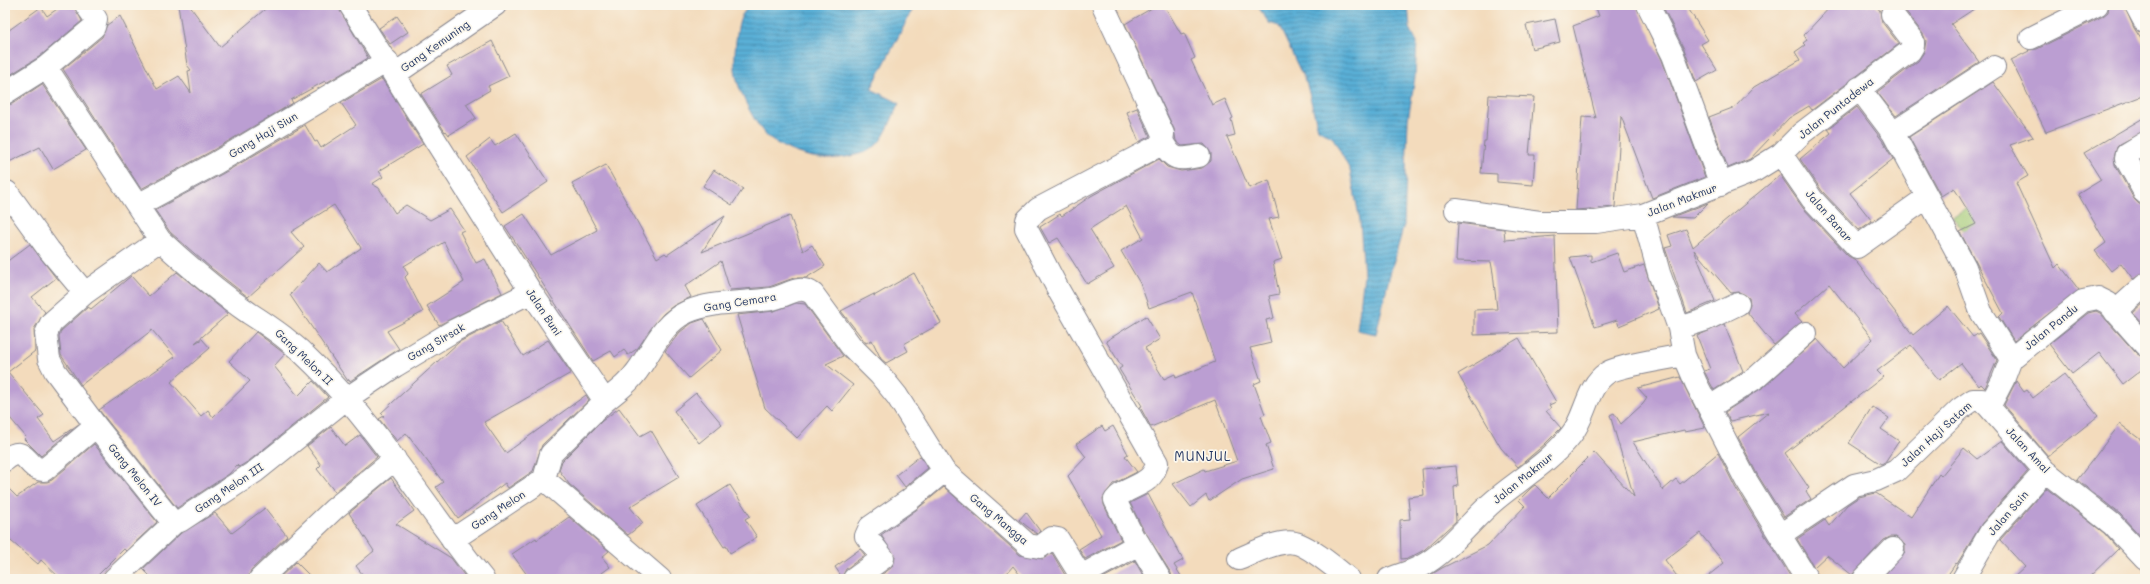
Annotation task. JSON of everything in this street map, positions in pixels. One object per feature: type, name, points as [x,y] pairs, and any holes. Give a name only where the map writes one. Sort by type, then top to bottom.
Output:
[{"type":"street","points":[[5,93],[46,68],[94,26],[96,18],[86,5]]},
{"type":"street","name":"Jalan Buni","points":[[350,5],[531,292],[605,401]]},
{"type":"street","name":"Gang Kemuning","points":[[391,68],[495,5]]},
{"type":"street","points":[[1104,5],[1163,134],[1162,140],[1158,146],[1038,209],[1027,220],[1026,228],[1059,291],[1157,463],[1155,471],[1148,480],[1115,500],[1160,579]]},
{"type":"street","name":"Jalan Makmur","points":[[1648,5],[1673,55],[1722,185],[1643,215],[1660,273],[1679,328],[1684,355],[1746,480],[1807,579]]},
{"type":"street","points":[[2031,38],[2097,5]]},
{"type":"street","points":[[2136,5],[2145,22]]},
{"type":"street","name":"Jalan Puntadewa","points":[[1722,185],[1754,171],[1781,154],[1802,133],[1859,88],[1910,51],[1913,46],[1913,41],[1894,8]]},
{"type":"street","points":[[1893,133],[1994,67]]},
{"type":"street","name":"Gang Melon II","points":[[46,68],[160,240],[189,268],[291,342],[315,365],[346,399],[395,459],[452,540],[483,579]]},
{"type":"street","name":"Gang Haji Siun","points":[[138,206],[391,68]]},
{"type":"street","points":[[1859,88],[1893,133],[1926,198],[1965,267],[1981,312],[2011,359],[2003,380],[1989,407]]},
{"type":"street","points":[[1162,140],[1168,152],[1174,157],[1182,159],[1199,156]]},
{"type":"street","points":[[2145,142],[2127,154],[2126,159],[2145,193]]},
{"type":"street","name":"Jalan Banar","points":[[1781,154],[1812,199],[1857,247],[1926,198]]},
{"type":"street","points":[[6,192],[49,250],[84,292]]},
{"type":"street","points":[[1456,210],[1540,222],[1596,222],[1643,215]]},
{"type":"street","name":"Gang Melon IV","points":[[160,240],[84,292],[51,323],[46,334],[46,346],[49,359],[55,371],[96,426],[171,520],[176,521]]},
{"type":"street","points":[[2115,312],[2145,285]]},
{"type":"street","name":"Gang Cemara","points":[[605,401],[624,386],[639,368],[659,336],[672,322],[687,312],[713,306],[773,299],[802,288],[813,294],[851,346],[880,375],[897,396],[944,471]]},
{"type":"street","name":"Gang Sirsak","points":[[346,399],[455,330],[531,292]]},
{"type":"street","name":"Jalan Pandu","points":[[2011,359],[2083,301],[2098,298],[2108,303],[2145,345]]},
{"type":"street","points":[[1679,328],[1705,320],[1738,304]]},
{"type":"street","points":[[1710,407],[1757,377],[1806,333]]},
{"type":"street","name":"Jalan Makmur","points":[[1389,579],[1421,566],[1438,554],[1495,500],[1552,455],[1576,429],[1598,380],[1608,372],[1684,355]]},
{"type":"street","name":"Gang Melon III","points":[[114,579],[176,521],[180,521],[256,471],[346,399]]},
{"type":"street","name":"Jalan Haji Satam","points":[[1780,535],[1854,485],[1876,480],[1896,471],[1960,409],[1973,400],[1982,400],[1989,407]]},
{"type":"street","points":[[605,401],[551,454],[544,480],[660,579]]},
{"type":"street","name":"Jalan Amal","points":[[1989,407],[2045,470],[2112,524],[2145,560]]},
{"type":"street","points":[[5,460],[13,454],[18,453],[24,455],[39,470],[44,470],[96,426]]},
{"type":"street","points":[[260,579],[328,514],[395,459]]},
{"type":"street","name":"Jalan Sain","points":[[1963,579],[1991,531],[2045,470]]},
{"type":"street","points":[[854,579],[882,558],[866,536],[870,527],[909,500],[944,471]]},
{"type":"street","name":"Gang Mangga","points":[[944,471],[1028,545],[1040,547],[1052,538],[1058,539],[1079,577]]},
{"type":"street","name":"Gang Melon","points":[[452,540],[544,480]]},
{"type":"street","points":[[1079,577],[1135,546],[1138,542]]},
{"type":"street","points":[[1239,559],[1270,546],[1295,543],[1325,560],[1350,579]]},
{"type":"street","points":[[1864,579],[1893,549]]},
{"type":"green space","points":[[1981,199],[1998,231],[1967,234],[1952,217]]},
{"type":"water","points":[[748,5],[915,5],[871,89],[899,103],[886,133],[877,145],[859,154],[826,158],[806,156],[796,153],[778,144],[765,134],[754,119],[744,100],[735,69],[738,28],[742,15]]},
{"type":"water","points":[[1257,5],[1408,5],[1410,28],[1417,42],[1415,77],[1408,120],[1404,225],[1389,278],[1376,334],[1357,330],[1364,275],[1360,221],[1350,170],[1333,138],[1318,129],[1307,85],[1279,26],[1269,23]]},
{"type":"building","points":[[63,5],[74,5],[82,21],[39,57],[5,78],[5,33],[41,7],[47,16]]},
{"type":"building","points":[[178,5],[189,5],[220,47],[270,5],[295,5],[301,12],[310,5],[337,5],[368,58],[326,83],[325,81],[291,100],[293,103],[210,152],[141,189],[63,69],[102,37],[107,25],[120,16],[157,89],[179,76],[191,93],[188,71],[191,70],[187,65]]},
{"type":"building","points":[[1157,5],[1164,5],[1181,34],[1184,33],[1195,58],[1191,60],[1212,105],[1225,99],[1233,118],[1231,119],[1235,135],[1227,137],[1249,188],[1269,180],[1279,217],[1269,219],[1282,259],[1273,262],[1279,294],[1269,296],[1274,318],[1266,320],[1271,343],[1250,348],[1261,381],[1254,384],[1265,414],[1261,416],[1271,443],[1266,445],[1274,469],[1242,479],[1209,501],[1206,495],[1191,507],[1173,484],[1204,469],[1205,471],[1237,461],[1215,400],[1151,427],[1140,407],[1142,406],[1119,369],[1122,367],[1106,341],[1146,316],[1160,339],[1145,348],[1164,379],[1175,374],[1176,378],[1215,362],[1192,292],[1149,308],[1141,285],[1121,251],[1143,238],[1126,206],[1090,229],[1114,268],[1087,284],[1058,238],[1049,243],[1040,227],[1060,214],[1062,216],[1091,196],[1159,159],[1167,167],[1181,171],[1202,168],[1211,161],[1211,153],[1204,144],[1182,146],[1176,141],[1174,129],[1125,24]]},
{"type":"building","points":[[1595,5],[1636,5],[1662,60],[1705,177],[1652,198],[1621,116],[1615,207],[1576,210],[1582,117],[1596,118],[1573,26],[1599,16]]},
{"type":"building","points":[[1662,5],[1686,5],[1708,40],[1701,44],[1717,70],[1696,82],[1684,49]]},
{"type":"building","points":[[1832,5],[1876,5],[1880,11],[1882,22],[1899,44],[1812,110],[1809,106],[1789,118],[1750,159],[1728,168],[1709,117],[1735,107],[1754,87],[1800,60],[1795,52],[1805,45],[1803,43],[1807,40],[1804,35]]},
{"type":"building","points":[[1912,5],[1980,5],[1951,24],[1979,62],[1896,116],[1877,92],[1918,61],[1924,52],[1926,41],[1923,34],[1905,10]]},
{"type":"building","points":[[2109,5],[2124,5],[2134,28],[2145,45],[2145,95],[2046,132],[2011,60],[2029,51],[2028,50],[2037,49],[2103,16],[2108,12]]},
{"type":"building","points":[[397,16],[408,32],[390,44],[379,28]]},
{"type":"building","points":[[1555,19],[1560,42],[1532,49],[1526,25]]},
{"type":"building","points":[[492,41],[509,76],[488,86],[490,90],[466,104],[476,118],[449,135],[446,131],[445,132],[421,94],[452,75],[447,66]]},
{"type":"building","points":[[382,79],[423,144],[379,171],[383,177],[372,184],[379,188],[395,213],[406,205],[430,220],[450,209],[464,230],[460,232],[476,263],[485,259],[502,293],[439,325],[427,306],[464,282],[444,242],[404,266],[408,274],[405,277],[423,312],[387,331],[399,349],[348,381],[290,295],[319,263],[327,272],[361,248],[334,205],[291,232],[304,247],[248,297],[211,268],[170,232],[155,210],[222,174],[305,125],[315,142],[317,141],[321,148],[356,125],[341,103]]},
{"type":"building","points":[[1993,82],[2033,137],[2010,145],[2028,176],[2016,183],[2055,268],[2059,264],[2079,290],[2014,341],[1999,317],[2003,313],[1960,232],[1976,224],[1954,188],[1941,196],[1909,137]]},
{"type":"building","points":[[42,84],[86,150],[53,169],[40,147],[9,162],[5,151],[5,105],[12,104]]},
{"type":"building","points":[[1489,95],[1534,97],[1529,155],[1535,155],[1533,185],[1497,182],[1497,174],[1481,173],[1484,141],[1486,141]]},
{"type":"building","points":[[1857,107],[1882,140],[1893,159],[1850,193],[1872,221],[1859,230],[1822,191],[1800,159],[1831,133],[1828,129]]},
{"type":"building","points":[[1137,108],[1150,136],[1139,142],[1127,112]]},
{"type":"building","points":[[2145,117],[2145,131],[2120,144],[2117,147],[2114,157],[2115,165],[2134,199],[2139,204],[2145,205],[2145,273],[2133,279],[2121,263],[2111,271],[2095,251],[2106,243],[2078,194],[2101,180],[2084,153]]},
{"type":"building","points":[[516,133],[548,182],[503,212],[467,157],[490,139],[495,146]]},
{"type":"building","points":[[606,165],[657,258],[665,253],[667,255],[725,216],[702,252],[790,216],[803,251],[812,245],[825,266],[806,278],[794,278],[769,287],[730,290],[721,261],[685,286],[691,297],[673,306],[663,314],[638,348],[628,355],[624,350],[615,357],[611,351],[593,361],[505,226],[524,214],[551,255],[597,230],[572,183]]},
{"type":"building","points":[[714,170],[743,189],[732,205],[703,186]]},
{"type":"building","points":[[1780,175],[1803,208],[1848,256],[1854,259],[1913,335],[1948,306],[1973,337],[1979,333],[1997,360],[1985,388],[1981,384],[1979,386],[1961,363],[1939,380],[1911,345],[1877,371],[1883,377],[1785,453],[1809,488],[1806,491],[1811,499],[1784,517],[1757,474],[1738,437],[1769,412],[1730,421],[1725,412],[1765,386],[1817,339],[1843,368],[1873,339],[1829,284],[1795,314],[1802,322],[1774,345],[1747,312],[1750,305],[1749,298],[1739,292],[1731,293],[1694,250],[1715,301],[1687,313],[1665,248],[1672,246],[1668,235],[1686,229],[1693,247]]},
{"type":"building","points":[[1708,203],[1693,218],[1672,217]]},
{"type":"building","points":[[1458,223],[1504,229],[1505,240],[1555,236],[1558,332],[1474,335],[1474,310],[1497,309],[1493,273],[1491,262],[1456,261]]},
{"type":"building","points":[[30,244],[56,278],[32,297],[45,312],[34,329],[35,351],[8,372],[44,415],[38,419],[54,441],[79,424],[41,456],[24,439],[26,437],[5,412],[5,263]]},
{"type":"building","points":[[1617,253],[1624,272],[1644,265],[1659,309],[1619,326],[1617,320],[1595,327],[1570,257],[1591,255],[1591,262]]},
{"type":"building","points":[[177,272],[228,314],[195,343],[202,339],[210,348],[171,382],[201,416],[208,410],[213,417],[250,381],[229,361],[256,332],[285,354],[274,366],[298,396],[313,381],[328,397],[249,461],[239,467],[237,465],[229,474],[177,508],[99,410],[175,357],[152,330],[81,385],[61,355],[59,336],[61,331],[88,307],[91,309],[131,276],[149,296]]},
{"type":"building","points":[[914,273],[941,323],[904,344],[908,351],[886,363],[881,359],[872,340],[866,343],[841,311],[874,294],[874,296]]},
{"type":"building","points":[[2145,302],[2145,326],[2133,313]]},
{"type":"building","points":[[796,303],[805,304],[843,356],[826,364],[853,385],[832,411],[827,406],[797,438],[765,408],[737,315],[774,311]]},
{"type":"building","points":[[2096,311],[2100,313],[2136,353],[2145,357],[2145,367],[2123,384],[2099,353],[2072,374],[2049,344],[2088,313]]},
{"type":"building","points":[[704,319],[722,350],[689,378],[665,351],[680,332],[692,323]]},
{"type":"building","points":[[501,321],[523,356],[548,340],[571,373],[484,422],[506,453],[586,395],[589,400],[542,445],[533,471],[508,488],[505,483],[458,518],[436,487],[443,482],[406,433],[397,441],[379,419],[384,416],[381,413],[459,342]]},
{"type":"building","points":[[1724,324],[1743,371],[1714,390],[1704,371],[1710,369],[1697,336]]},
{"type":"building","points":[[1519,338],[1556,402],[1549,405],[1551,408],[1546,411],[1561,428],[1518,467],[1501,448],[1458,374]]},
{"type":"building","points":[[2064,374],[2098,416],[2048,456],[2004,405],[2016,381],[2024,392],[2027,390],[2033,398]]},
{"type":"building","points":[[1680,377],[1705,428],[1685,432],[1684,430],[1633,442],[1663,490],[1676,479],[1680,484],[1718,453],[1735,487],[1792,579],[1704,579],[1724,563],[1700,533],[1665,560],[1679,579],[1424,579],[1442,568],[1488,545],[1525,506],[1519,500],[1531,488],[1535,485],[1548,498],[1594,452],[1634,497],[1610,415],[1614,413],[1621,424],[1643,404],[1647,398],[1638,388]]},
{"type":"building","points":[[696,393],[722,424],[699,443],[674,411]]},
{"type":"building","points":[[1872,407],[1889,418],[1881,429],[1899,441],[1885,462],[1881,464],[1849,443]]},
{"type":"building","points":[[619,408],[640,436],[651,430],[679,477],[630,507],[643,523],[628,535],[569,484],[559,470],[562,461],[602,421]]},
{"type":"building","points":[[2120,424],[2145,443],[2145,541],[2120,514],[2077,480]]},
{"type":"building","points":[[1102,426],[1105,431],[1113,426],[1128,454],[1125,456],[1137,472],[1113,484],[1103,498],[1104,505],[1121,540],[1085,559],[1079,549],[1101,535],[1068,476],[1086,457],[1076,444]]},
{"type":"building","points":[[331,427],[345,446],[360,435],[377,457],[335,492],[317,469],[321,465],[307,446]]},
{"type":"building","points":[[2002,441],[2028,471],[1982,523],[1957,564],[1956,563],[1945,579],[1881,579],[1905,552],[1905,545],[1896,537],[1890,537],[1884,540],[1852,575],[1827,555],[1814,567],[1797,539],[1825,520],[1829,526],[1847,505],[1859,497],[1876,493],[1911,517],[1939,474],[1941,476],[1964,448],[1977,459]]},
{"type":"building","points":[[94,444],[157,522],[126,551],[124,549],[94,579],[61,579],[41,560],[38,564],[5,536],[5,485],[17,497],[38,482],[47,482],[52,480]]},
{"type":"building","points":[[920,456],[928,468],[905,487],[896,475]]},
{"type":"building","points":[[1456,466],[1458,486],[1454,487],[1456,521],[1424,550],[1409,558],[1401,559],[1400,520],[1410,519],[1408,497],[1424,495],[1422,469]]},
{"type":"building","points":[[391,478],[414,511],[396,524],[451,558],[467,579],[366,579],[356,566],[374,551],[349,513]]},
{"type":"building","points":[[730,485],[750,516],[745,519],[757,537],[730,553],[726,546],[724,547],[697,506]]},
{"type":"building","points":[[944,487],[1020,555],[1043,559],[1052,553],[1065,575],[1065,579],[1023,579],[1013,566],[1002,579],[875,579],[891,568],[895,557],[881,535],[916,510]]},
{"type":"building","points":[[2046,488],[2104,533],[2118,549],[2087,579],[2012,579],[2025,567],[2000,540]]},
{"type":"building","points":[[1148,494],[1183,560],[1174,565],[1183,579],[1172,579],[1171,573],[1144,531],[1130,503]]},
{"type":"building","points":[[265,508],[287,536],[251,570],[248,579],[153,579],[143,569],[181,533],[215,513],[232,533]]},
{"type":"building","points":[[1026,512],[1040,531],[1037,534],[1019,520]]},
{"type":"building","points":[[569,517],[609,551],[602,557],[610,567],[594,579],[530,579],[512,554],[536,538],[537,540]]},
{"type":"building","points":[[860,549],[865,555],[846,569],[842,577],[835,567]]},
{"type":"building","points":[[1135,561],[1145,579],[1101,579]]},
{"type":"building","points":[[296,562],[313,579],[278,579]]},
{"type":"district","name":"MUNJUL","points":[[1203,456]]}]
